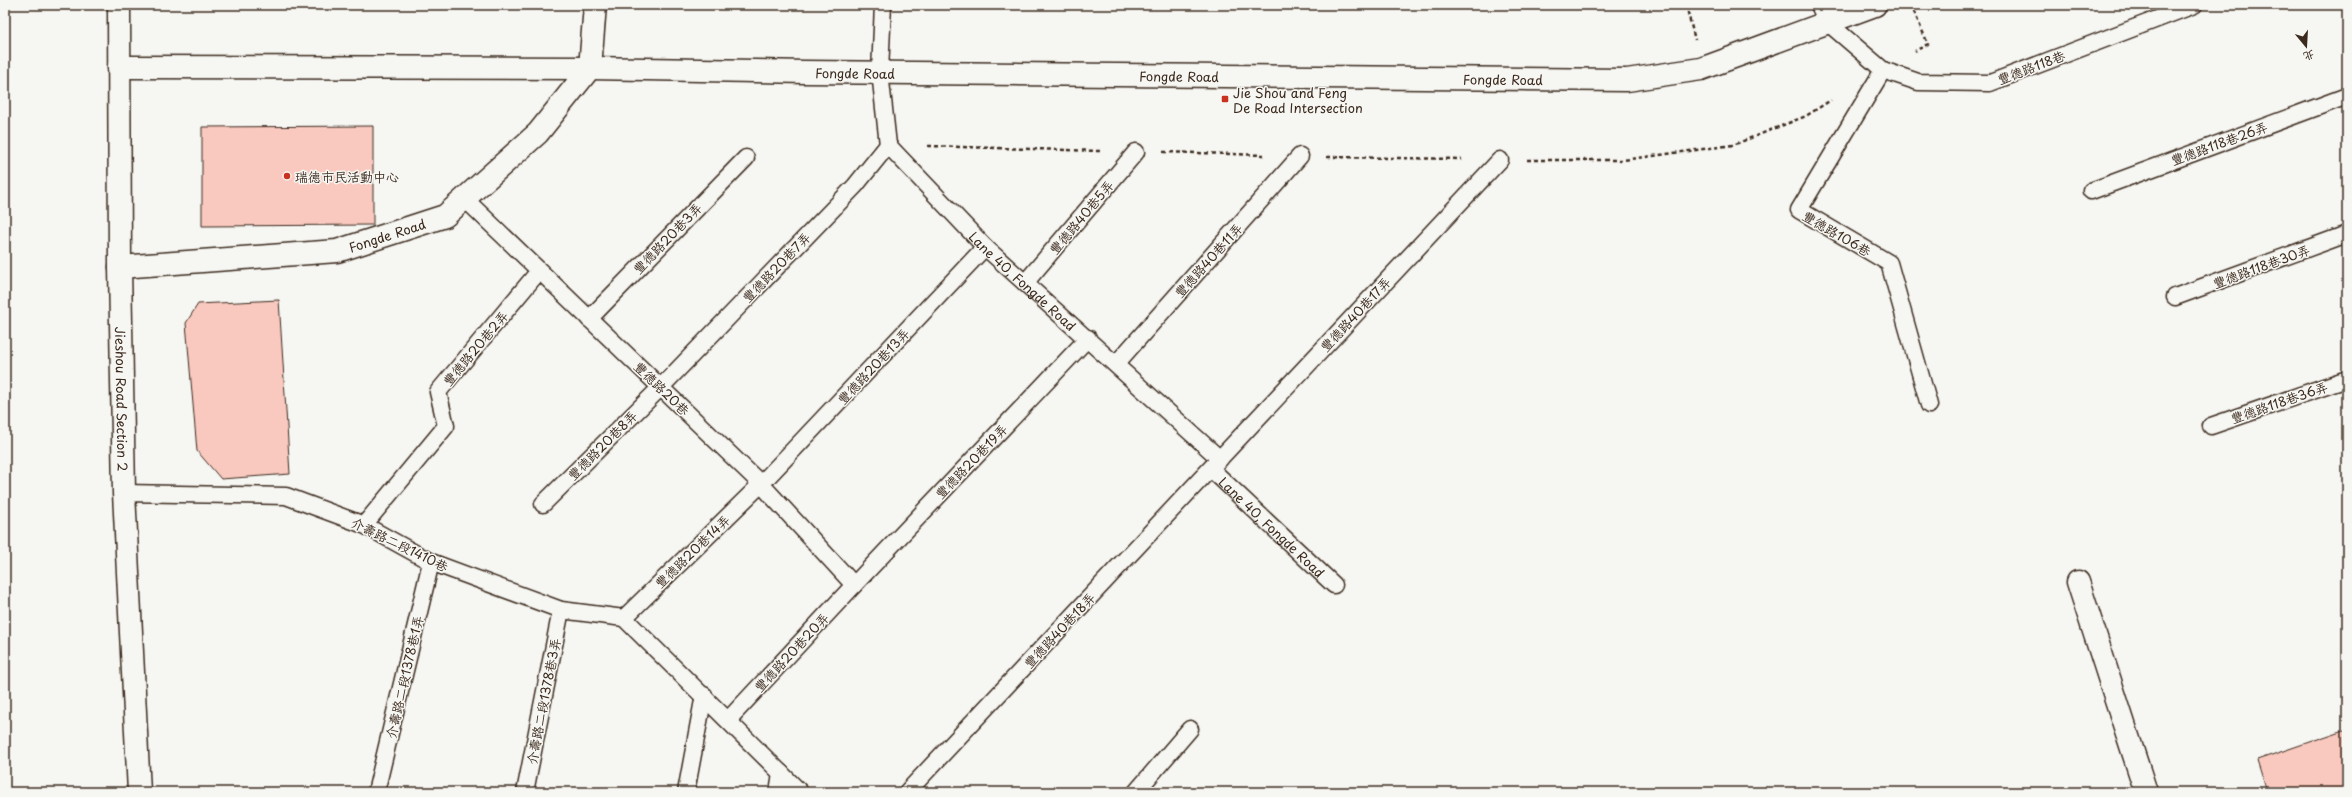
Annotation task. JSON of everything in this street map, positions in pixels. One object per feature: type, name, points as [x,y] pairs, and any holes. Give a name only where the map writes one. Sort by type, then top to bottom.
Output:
[{"type":"main road","name":"Jieshou Road Section 2","points":[[119,5],[120,267],[124,493],[139,792]]},
{"type":"main road","points":[[590,68],[595,5]]},
{"type":"main road","name":"Fongde Road","points":[[119,67],[590,68],[1627,80],[1701,69],[1823,14],[1875,5]]},
{"type":"main road","name":"Fongde Road","points":[[120,267],[337,251],[445,216],[538,133],[590,68]]},
{"type":"main road","points":[[2078,582],[2146,792]]},
{"type":"lane","points":[[883,5],[880,72],[888,145]]},
{"type":"lane","name":"豐德路118巷","points":[[1823,14],[1883,70],[1918,82],[1990,83],[2194,5]]},
{"type":"lane","name":"豐德路106巷","points":[[1883,70],[1798,210],[1890,263],[1930,405]]},
{"type":"lane","name":"豐德路118巷26弄","points":[[2090,191],[2347,96]]},
{"type":"lane","name":"Lane 40, Fongde Road","points":[[888,145],[985,247],[1116,364],[1334,585]]},
{"type":"lane","name":"豐德路20巷7弄","points":[[662,386],[855,186],[888,145]]},
{"type":"lane","name":"豐德路40巷5弄","points":[[1025,283],[1136,152]]},
{"type":"lane","name":"豐德路40巷11弄","points":[[1116,364],[1300,156]]},
{"type":"lane","name":"豐德路20巷3弄","points":[[589,319],[746,158]]},
{"type":"lane","name":"豐德路40巷17弄","points":[[1215,464],[1500,160]]},
{"type":"lane","name":"豐德路20巷","points":[[464,198],[589,319],[662,386],[761,484],[854,584]]},
{"type":"lane","name":"豐德路118巷30弄","points":[[2175,297],[2347,234]]},
{"type":"lane","name":"豐德路20巷13弄","points":[[761,484],[985,247]]},
{"type":"lane","name":"豐德路20巷2弄","points":[[364,524],[446,426],[438,392],[540,271]]},
{"type":"lane","name":"豐德路20巷19弄","points":[[854,584],[1088,338]]},
{"type":"lane","name":"豐德路118巷36弄","points":[[2211,426],[2347,379]]},
{"type":"lane","name":"豐德路20巷8弄","points":[[543,504],[662,386]]},
{"type":"lane","name":"豐德路40巷18弄","points":[[907,792],[1215,464]]},
{"type":"lane","name":"豐德路20巷14弄","points":[[624,618],[761,484]]},
{"type":"lane","name":"介壽路二段1410巷","points":[[124,493],[286,496],[364,524],[431,562],[561,610],[624,618]]},
{"type":"lane","name":"介壽路二段1378巷1弄","points":[[376,792],[431,562]]},
{"type":"lane","name":"豐德路20巷20弄","points":[[728,720],[854,584]]},
{"type":"lane","name":"介壽路二段1378巷3弄","points":[[525,792],[561,610]]},
{"type":"lane","points":[[624,618],[704,695],[800,792]]},
{"type":"lane","points":[[686,792],[704,695]]},
{"type":"lane","points":[[1136,792],[1190,729]]},
{"type":"lane","points":[[778,792],[781,773]]},
{"type":"path","points":[[1883,70],[1928,44],[1911,5]]},
{"type":"path","points":[[888,145],[1300,156],[1500,160],[1623,160],[1733,145],[1806,116],[1838,96]]},
{"type":"building","name":"瑞德市民活動中心","points":[[373,126],[373,225],[202,226],[202,127]]},
{"type":"building","points":[[279,300],[290,474],[221,479],[197,451],[186,323],[198,304]]},
{"type":"building","points":[[2347,729],[2347,792],[2267,792],[2257,760]]},
{"type":"place","name":"Jie Shou and Feng De Road Intersection","points":[[1225,99]]},
{"type":"place","name":"瑞德市民活動中心","points":[[287,176]]}]
